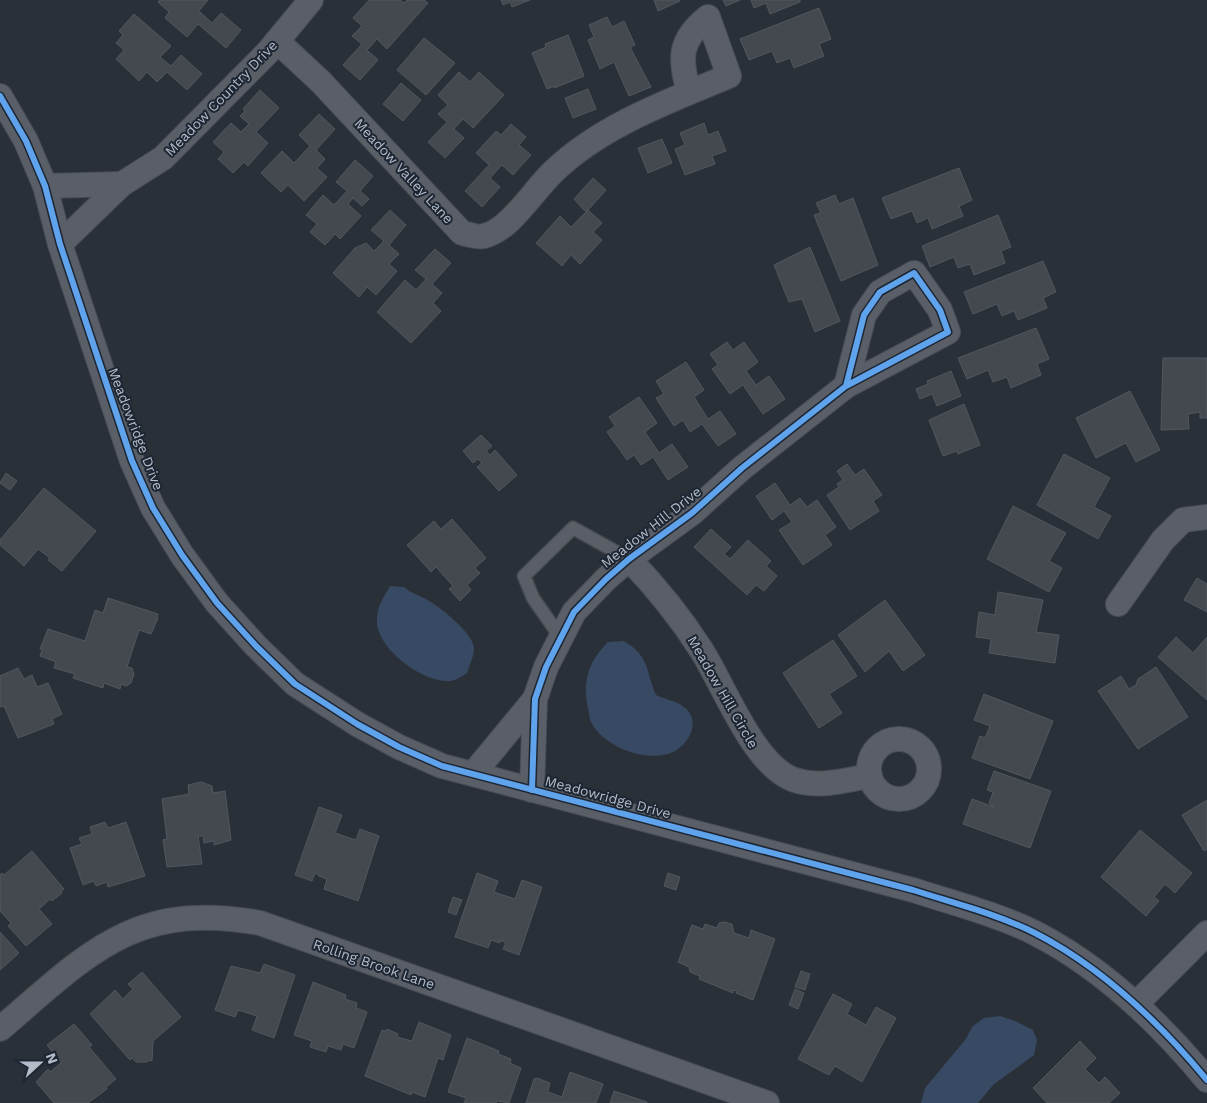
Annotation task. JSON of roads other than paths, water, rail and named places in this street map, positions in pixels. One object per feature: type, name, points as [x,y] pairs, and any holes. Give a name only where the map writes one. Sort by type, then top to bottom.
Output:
[{"type":"street","name":"Meadow Country Drive","points":[[60,244],[122,184],[163,158],[276,41],[311,0]]},
{"type":"street","name":"Meadow Valley Lane","points":[[276,41],[321,82],[462,233],[482,237],[500,230],[553,171],[593,141],[656,106],[689,92]]},
{"type":"street","name":"Meadowridge Drive","points":[[0,96],[26,141],[45,186],[60,244],[132,461],[153,508],[182,555],[217,603],[256,646],[295,684],[357,724],[442,766],[913,890],[972,909],[1034,933],[1088,965],[1136,1004],[1181,1048],[1207,1080]]},
{"type":"street","points":[[45,186],[122,184]]},
{"type":"street","name":"Meadow Hill Drive","points":[[532,790],[535,700],[546,666],[574,612],[606,578],[692,513],[742,468],[846,386],[948,332],[940,310],[914,273],[880,292],[864,315],[846,386]]},
{"type":"street","points":[[1118,604],[1163,540],[1183,520],[1207,517]]},
{"type":"street","name":"Meadow Hill Circle","points":[[629,560],[672,607],[701,650],[757,750],[772,766],[792,779],[818,785],[870,776]]},
{"type":"street","name":"Meadow Hill Drive","points":[[473,774],[535,700]]},
{"type":"street","name":"Rolling Brook Lane","points":[[0,1029],[75,965],[98,948],[129,932],[163,921],[196,917],[228,918],[260,923],[767,1103]]},
{"type":"street","points":[[1136,1004],[1207,933]]},
{"type":"lane","points":[[561,638],[533,598],[524,576],[572,528],[629,560]]},
{"type":"water","points":[[390,586],[404,587],[424,598],[445,612],[461,626],[474,647],[467,673],[452,681],[436,679],[413,669],[392,652],[379,632],[377,622],[379,608]]},
{"type":"water","points":[[624,641],[643,658],[656,695],[681,705],[692,717],[693,725],[691,732],[682,746],[676,751],[658,756],[636,754],[605,739],[590,720],[586,689],[592,664],[601,649],[608,642]]},
{"type":"water","points":[[1000,1016],[1033,1030],[1037,1040],[1034,1055],[993,1085],[978,1103],[921,1103],[925,1088],[965,1040],[973,1026],[984,1018]]}]
